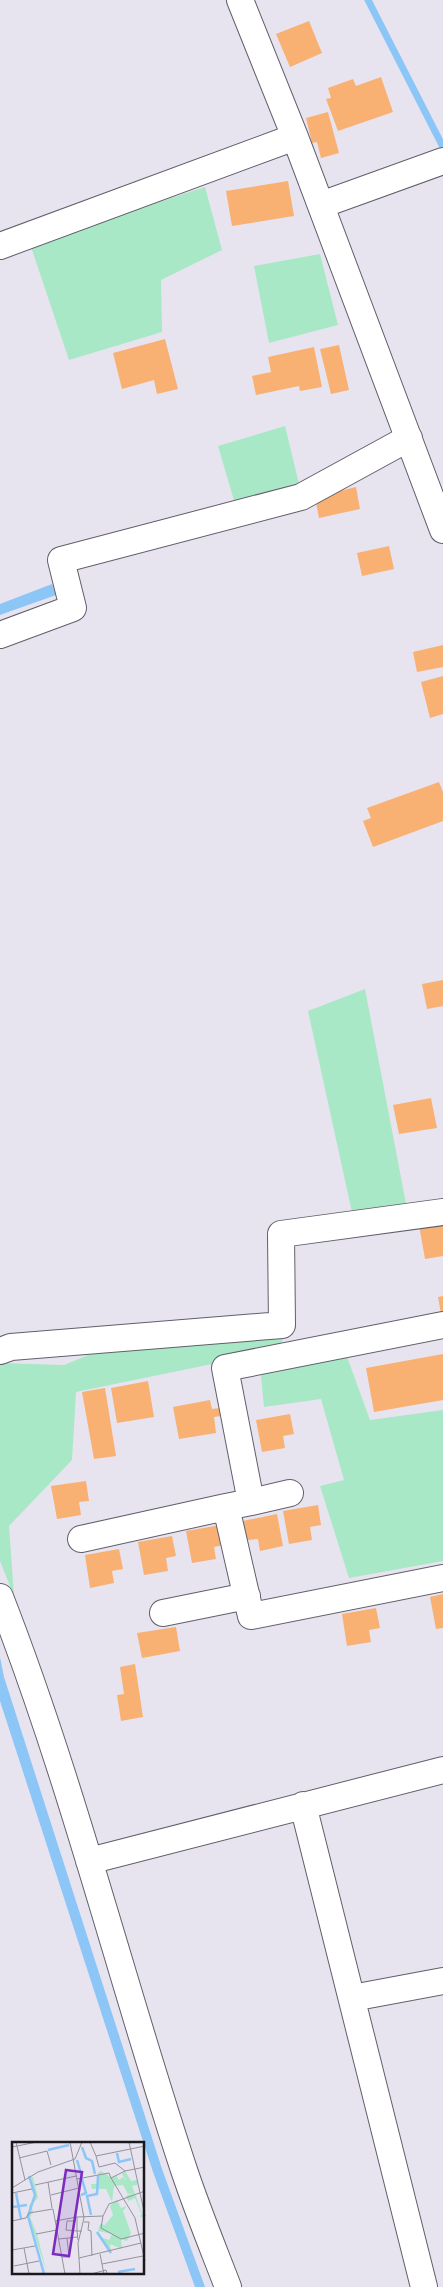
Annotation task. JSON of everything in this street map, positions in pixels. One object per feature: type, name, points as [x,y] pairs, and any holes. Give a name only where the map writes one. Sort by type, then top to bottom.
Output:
[{"type":"street","points":[[240,0],[295,136],[443,530]]},
{"type":"street","points":[[0,246],[295,136]]},
{"type":"street","points":[[321,205],[443,160]]},
{"type":"street","points":[[0,634],[72,608],[61,560],[301,497],[409,438]]},
{"type":"street","points":[[0,1351],[11,1347],[282,1325],[281,1234],[443,1212]]},
{"type":"street","points":[[251,1502],[225,1368],[443,1325]]},
{"type":"street","points":[[81,1539],[290,1493]]},
{"type":"street","points":[[226,1507],[251,1616],[443,1578]]},
{"type":"street","points":[[162,1613],[246,1596]]},
{"type":"street","points":[[0,1597],[9,1645],[89,1861],[185,2171],[228,2287]]},
{"type":"street","points":[[89,1861],[443,1770]]},
{"type":"street","points":[[303,1805],[424,2287]]},
{"type":"street","points":[[352,1998],[443,1981]]},
{"type":"green space","points":[[205,187],[222,250],[161,280],[162,332],[69,360],[30,244]]},
{"type":"green space","points":[[320,254],[338,325],[269,343],[254,266]]},
{"type":"green space","points":[[285,426],[299,484],[235,504],[218,446]]},
{"type":"green space","points":[[365,989],[407,1209],[353,1217],[308,1011]]},
{"type":"green space","points":[[284,1334],[280,1350],[76,1392],[72,1460],[9,1526],[14,1596],[0,1561],[0,1363],[64,1365],[115,1344]]},
{"type":"green space","points":[[346,1354],[370,1420],[443,1410],[443,1561],[349,1578],[320,1486],[344,1480],[321,1399],[264,1407],[260,1366]]},
{"type":"water","points":[[52,584],[56,595],[0,615],[0,604]]},
{"type":"water","points":[[0,1657],[4,1677],[162,2169],[205,2287],[195,2287],[153,2172],[145,2142],[143,2142],[0,1701]]},
{"type":"building","points":[[309,21],[322,53],[290,67],[276,34]]},
{"type":"building","points":[[381,77],[393,112],[338,131],[326,99],[331,98],[328,88],[353,79],[356,86]]},
{"type":"building","points":[[328,112],[339,153],[321,158],[317,142],[312,143],[306,118]]},
{"type":"building","points":[[288,181],[294,216],[232,226],[226,191]]},
{"type":"building","points":[[165,339],[178,389],[157,394],[154,380],[122,389],[113,353]]},
{"type":"building","points":[[339,345],[349,390],[331,394],[320,349]]},
{"type":"building","points":[[314,347],[322,387],[300,391],[299,386],[256,395],[252,376],[271,372],[268,357]]},
{"type":"building","points":[[356,487],[360,509],[319,518],[315,497]]},
{"type":"building","points":[[389,546],[394,569],[362,576],[357,553]]},
{"type":"building","points":[[443,645],[443,667],[417,672],[413,652]]},
{"type":"building","points":[[443,676],[443,714],[430,718],[421,682]]},
{"type":"building","points":[[439,782],[443,792],[443,821],[373,847],[363,821],[371,818],[367,808]]},
{"type":"building","points":[[443,980],[443,1006],[427,1009],[422,984]]},
{"type":"building","points":[[431,1098],[437,1128],[399,1134],[393,1105]]},
{"type":"building","points":[[443,1221],[443,1256],[425,1259],[419,1225]]},
{"type":"building","points":[[443,1296],[443,1313],[441,1314],[438,1297]]},
{"type":"building","points":[[443,1354],[443,1400],[374,1412],[366,1368]]},
{"type":"building","points":[[148,1381],[154,1417],[117,1423],[111,1388]]},
{"type":"building","points":[[105,1388],[116,1456],[94,1459],[82,1392]]},
{"type":"building","points":[[210,1400],[212,1409],[220,1408],[222,1416],[214,1417],[216,1433],[179,1439],[173,1407]]},
{"type":"building","points":[[290,1414],[294,1434],[283,1436],[285,1448],[262,1452],[256,1420]]},
{"type":"building","points":[[86,1481],[89,1501],[79,1502],[81,1515],[57,1519],[51,1486]]},
{"type":"building","points":[[318,1505],[321,1525],[310,1527],[312,1540],[289,1544],[283,1511]]},
{"type":"building","points":[[277,1514],[283,1546],[260,1551],[258,1539],[247,1540],[243,1521]]},
{"type":"building","points":[[221,1525],[224,1545],[214,1547],[216,1559],[192,1563],[186,1531]]},
{"type":"building","points":[[172,1536],[176,1556],[166,1558],[168,1571],[144,1575],[138,1542]]},
{"type":"building","points":[[119,1549],[123,1569],[112,1571],[114,1583],[90,1588],[85,1555]]},
{"type":"building","points":[[443,1594],[443,1628],[436,1629],[430,1597]]},
{"type":"building","points":[[376,1608],[380,1628],[369,1630],[371,1642],[347,1646],[342,1614]]},
{"type":"building","points":[[176,1627],[180,1651],[142,1658],[137,1633]]},
{"type":"building","points":[[135,1664],[143,1717],[121,1721],[117,1695],[124,1694],[120,1667]]},
{"type":"waterway","points":[[368,0],[443,147]]}]
